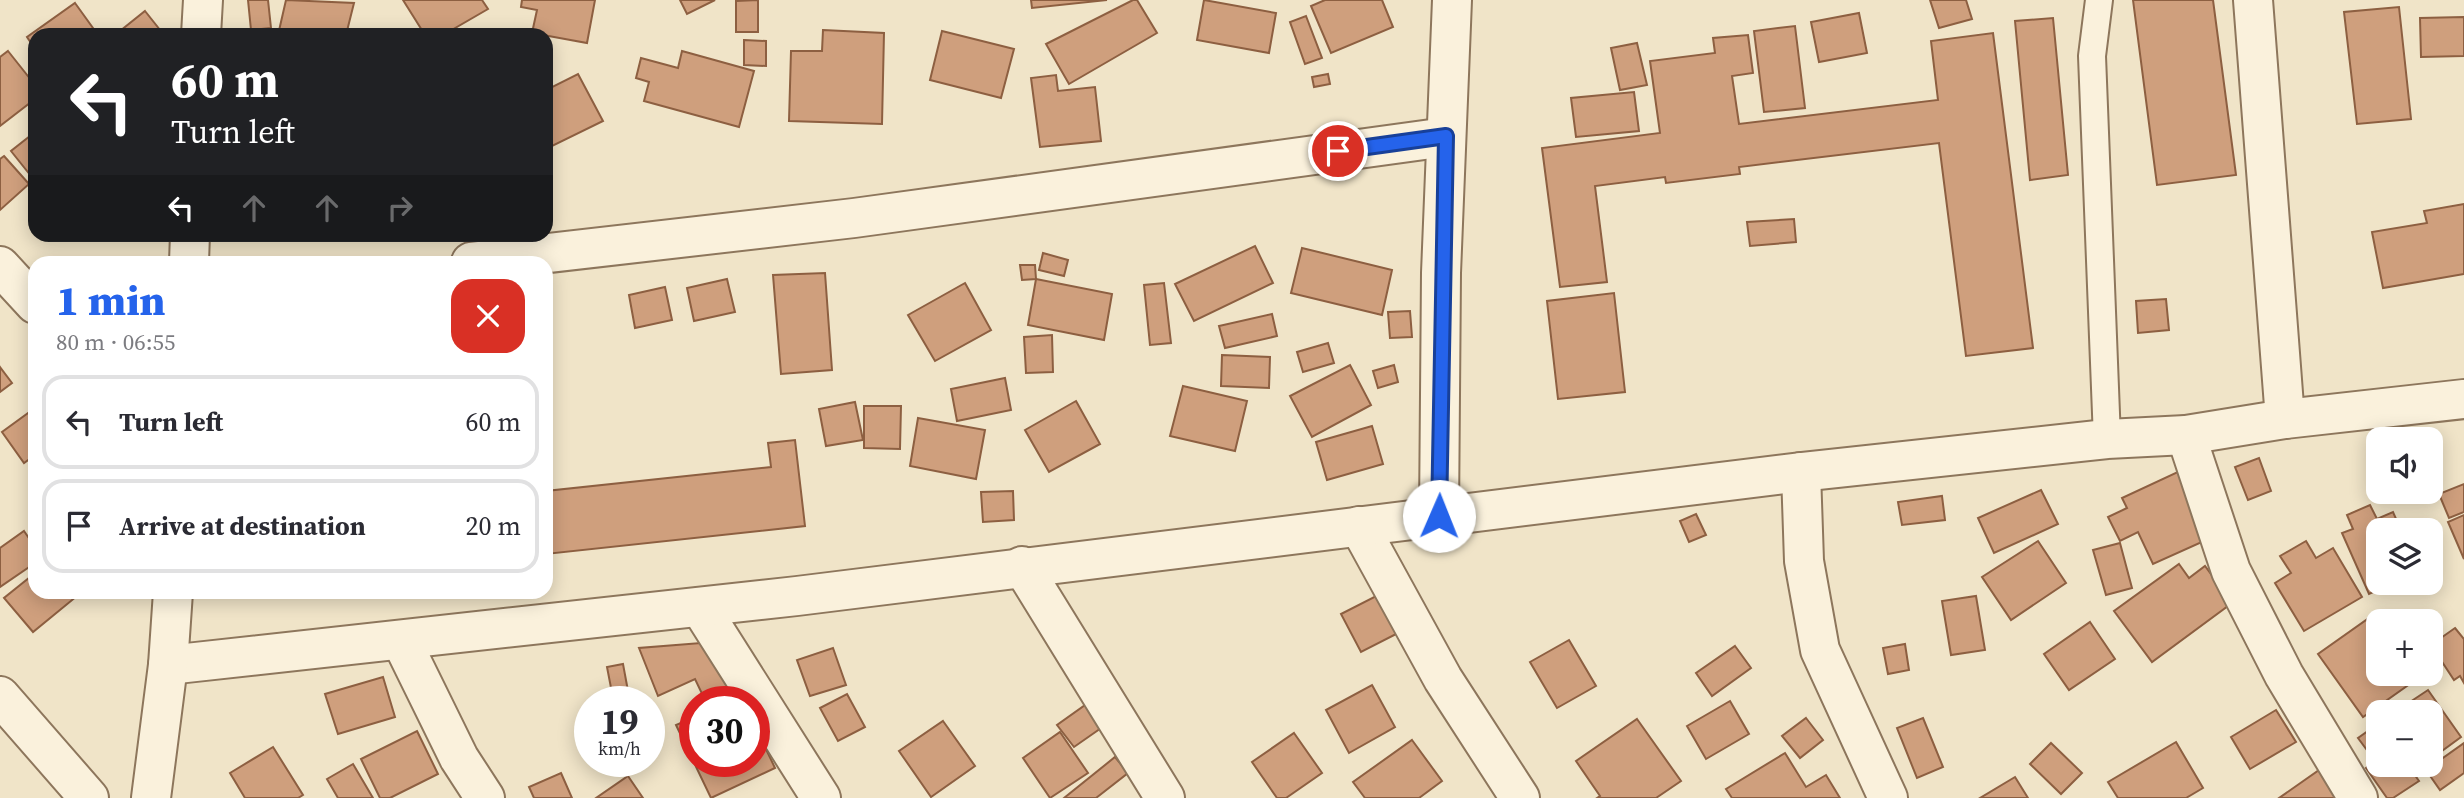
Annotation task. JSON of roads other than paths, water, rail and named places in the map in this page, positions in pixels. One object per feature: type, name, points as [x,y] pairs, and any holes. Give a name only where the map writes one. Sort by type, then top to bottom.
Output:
[{"type":"street","points":[[201,28],[203,0]]},
{"type":"street","points":[[1439,516],[1446,136],[1452,0]]},
{"type":"street","points":[[2253,0],[2285,419]]},
{"type":"street","points":[[523,256],[868,216],[1446,136]]},
{"type":"street","points":[[0,266],[28,296]]},
{"type":"street","points":[[168,666],[700,607],[1801,472],[2107,439],[2186,435],[2285,419],[2464,399]]},
{"type":"street","points":[[2186,435],[2231,571],[2284,675],[2358,798]]},
{"type":"street","points":[[1801,472],[1804,561],[1820,650],[1888,798]]},
{"type":"street","points":[[1359,526],[1443,679],[1520,798]]},
{"type":"street","points":[[1022,566],[1165,798]]},
{"type":"street","points":[[151,798],[168,666],[173,599]]},
{"type":"street","points":[[700,607],[821,798]]},
{"type":"street","points":[[401,640],[460,758],[485,798]]},
{"type":"street","points":[[0,696],[89,798]]},
{"type":"lane","points":[[2099,0],[2092,56],[2107,439]]}]
